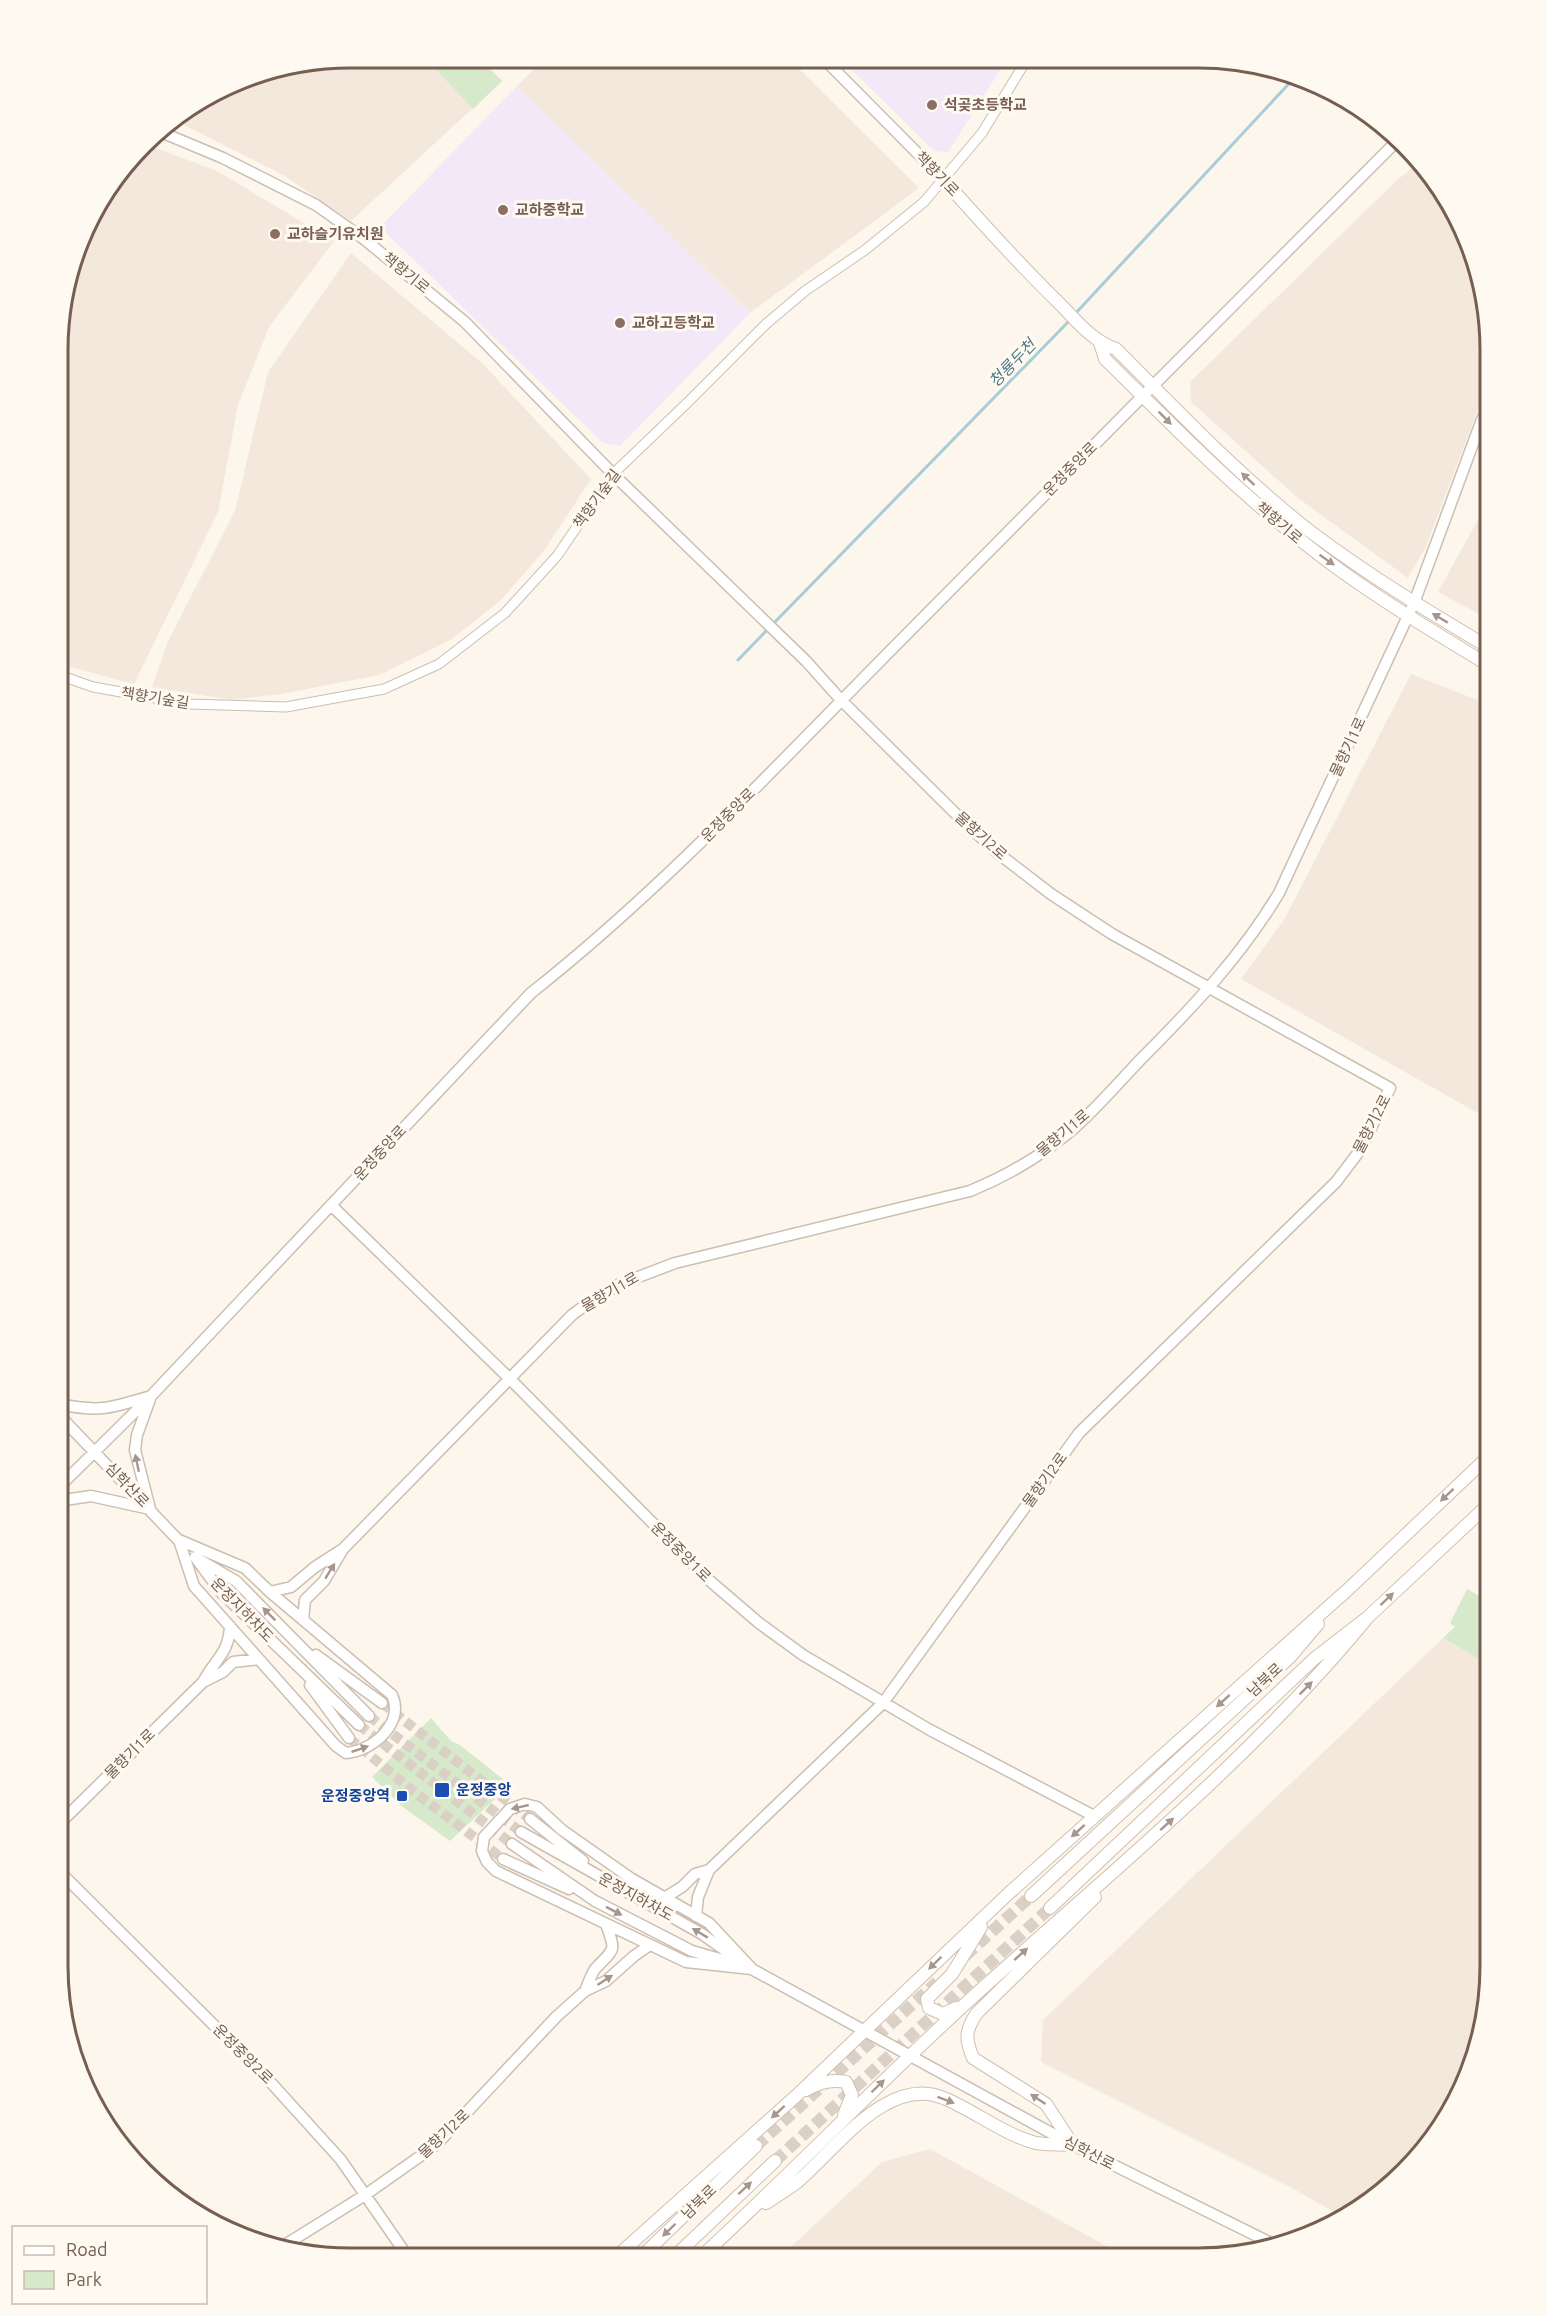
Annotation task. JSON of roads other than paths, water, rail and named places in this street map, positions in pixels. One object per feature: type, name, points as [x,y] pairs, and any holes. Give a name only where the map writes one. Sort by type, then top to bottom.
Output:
[{"type":"main road","name":"책향기로","points":[[944,180],[1041,286],[1100,343],[1116,349],[1204,438],[1274,501],[1311,532],[1414,603],[1480,642]]},
{"type":"main road","name":"책향기로","points":[[1100,343],[1105,359],[1241,490],[1295,536],[1408,616],[1480,660]]},
{"type":"main road","name":"남북로","points":[[1031,1896],[1292,1656],[1345,1592],[1480,1464]]},
{"type":"main road","name":"남북로","points":[[1050,1908],[1316,1658],[1368,1617],[1480,1512]]},
{"type":"main road","points":[[626,2248],[796,2096],[997,1904],[1345,1592]]},
{"type":"main road","points":[[710,2248],[908,2056],[1126,1858],[1168,1824],[1327,1668],[1368,1617]]},
{"type":"main road","points":[[1073,2145],[1046,2104],[973,2058],[968,2046],[968,2025],[977,2013],[1092,1901],[1126,1858]]},
{"type":"main road","points":[[965,2004],[943,2014],[929,2008],[927,1999],[952,1974],[997,1904]]},
{"type":"main road","points":[[796,2096],[817,2085],[836,2080],[846,2082],[852,2095],[841,2122]]},
{"type":"main road","points":[[742,2218],[796,2183],[879,2107],[906,2096],[922,2094],[944,2097],[991,2123],[1036,2143],[1073,2145]]},
{"type":"main road","name":"남북로","points":[[651,2248],[756,2146]]},
{"type":"main road","name":"남북로","points":[[684,2248],[775,2161]]},
{"type":"street","name":"책향기로","points":[[833,68],[944,180]]},
{"type":"street","name":"책향기숲길","points":[[68,678],[93,687],[189,704],[286,707],[384,689],[439,664],[505,613],[557,555],[613,474],[687,404],[766,324],[805,291],[865,250],[924,202],[982,133],[1022,68]]},
{"type":"street","name":"책향기로","points":[[168,135],[223,158],[316,205],[364,239],[465,322],[613,474]]},
{"type":"street","name":"운정중앙로","points":[[68,1478],[151,1396],[531,993],[584,952],[685,858],[1142,395],[1392,146]]},
{"type":"street","name":"물향기1로","points":[[343,1549],[572,1315],[595,1298],[642,1274],[686,1260],[970,1191],[1001,1178],[1072,1130],[1189,1011],[1268,912],[1279,893],[1414,603],[1480,425]]},
{"type":"street","name":"물향기2로","points":[[613,474],[806,661],[841,700],[999,854],[1051,894],[1112,934],[1390,1088],[1361,1149],[1336,1182],[1079,1433],[883,1702],[709,1870]]},
{"type":"street","name":"운정중앙1로","points":[[331,1205],[509,1378],[710,1581],[759,1623],[803,1655],[930,1730],[1094,1816]]},
{"type":"street","points":[[68,1406],[108,1409],[151,1396]]},
{"type":"street","points":[[68,1499],[91,1496],[150,1509],[135,1450],[137,1435],[151,1396]]},
{"type":"street","name":"심학산로","points":[[68,1425],[195,1557]]},
{"type":"street","points":[[179,1540],[245,1569],[392,1695],[396,1704],[396,1715],[392,1725],[368,1748],[346,1753],[336,1746],[194,1586],[179,1540]]},
{"type":"street","points":[[270,1592],[291,1587],[343,1549]]},
{"type":"street","points":[[303,1620],[305,1600],[324,1581],[343,1549]]},
{"type":"street","name":"운정지하차도","points":[[195,1557],[236,1581],[369,1716]]},
{"type":"street","name":"운정지하차도","points":[[195,1557],[221,1592],[359,1725]]},
{"type":"street","points":[[203,1682],[214,1662],[225,1651],[229,1641],[230,1626]]},
{"type":"street","points":[[292,1638],[382,1702]]},
{"type":"street","points":[[203,1682],[223,1672],[233,1662],[258,1659]]},
{"type":"street","points":[[292,1660],[349,1738]]},
{"type":"street","name":"물향기1로","points":[[68,1815],[203,1682]]},
{"type":"street","points":[[525,1804],[537,1807],[562,1830],[632,1880],[709,1923],[750,1968],[686,1962],[496,1871],[487,1862],[482,1851],[484,1837],[510,1809],[525,1804]]},
{"type":"street","points":[[530,1819],[611,1884]]},
{"type":"street","name":"운정지하차도","points":[[521,1832],[702,1934],[750,1968]]},
{"type":"street","points":[[512,1844],[595,1901]]},
{"type":"street","points":[[503,1859],[595,1901],[692,1951],[750,1968]]},
{"type":"street","points":[[664,1898],[682,1887],[695,1874],[709,1870]]},
{"type":"street","points":[[696,1916],[698,1897],[709,1870]]},
{"type":"street","name":"운정중앙2로","points":[[68,1880],[266,2076],[341,2160],[402,2248]]},
{"type":"street","points":[[585,1991],[594,1970],[609,1957],[612,1949],[606,1924]]},
{"type":"street","points":[[585,1991],[606,1981],[650,1945]]},
{"type":"street","name":"심학산로","points":[[750,1968],[863,2032],[1073,2145],[1265,2240]]},
{"type":"street","name":"물향기2로","points":[[290,2242],[365,2196],[436,2145],[556,2017],[585,1991]]},
{"type":"waterway","name":"청룡두천","points":[[1074,315],[1290,83]]},
{"type":"waterway","name":"청룡두천","points":[[773,624],[1070,320]]},
{"type":"waterway","name":"청룡두천","points":[[738,660],[768,629]]},
{"type":"tunnel","points":[[382,1703],[530,1819]]},
{"type":"tunnel","points":[[369,1716],[521,1832]]},
{"type":"tunnel","points":[[359,1725],[512,1844]]},
{"type":"tunnel","points":[[349,1738],[413,1791],[503,1859]]},
{"type":"tunnel","points":[[965,1956],[1031,1896]]},
{"type":"tunnel","points":[[775,2161],[1050,1908]]},
{"type":"tunnel","points":[[756,2146],[937,1982]]},
{"type":"place","name":"석곶초등학교","points":[[932,105]]},
{"type":"place","name":"교하중학교","points":[[503,210]]},
{"type":"place","name":"교하슬기유치원","points":[[275,234]]},
{"type":"place","name":"교하고등학교","points":[[620,323]]},
{"type":"place","name":"운정중앙","points":[[442,1790]]},
{"type":"place","name":"운정중앙역","points":[[402,1796]]}]
